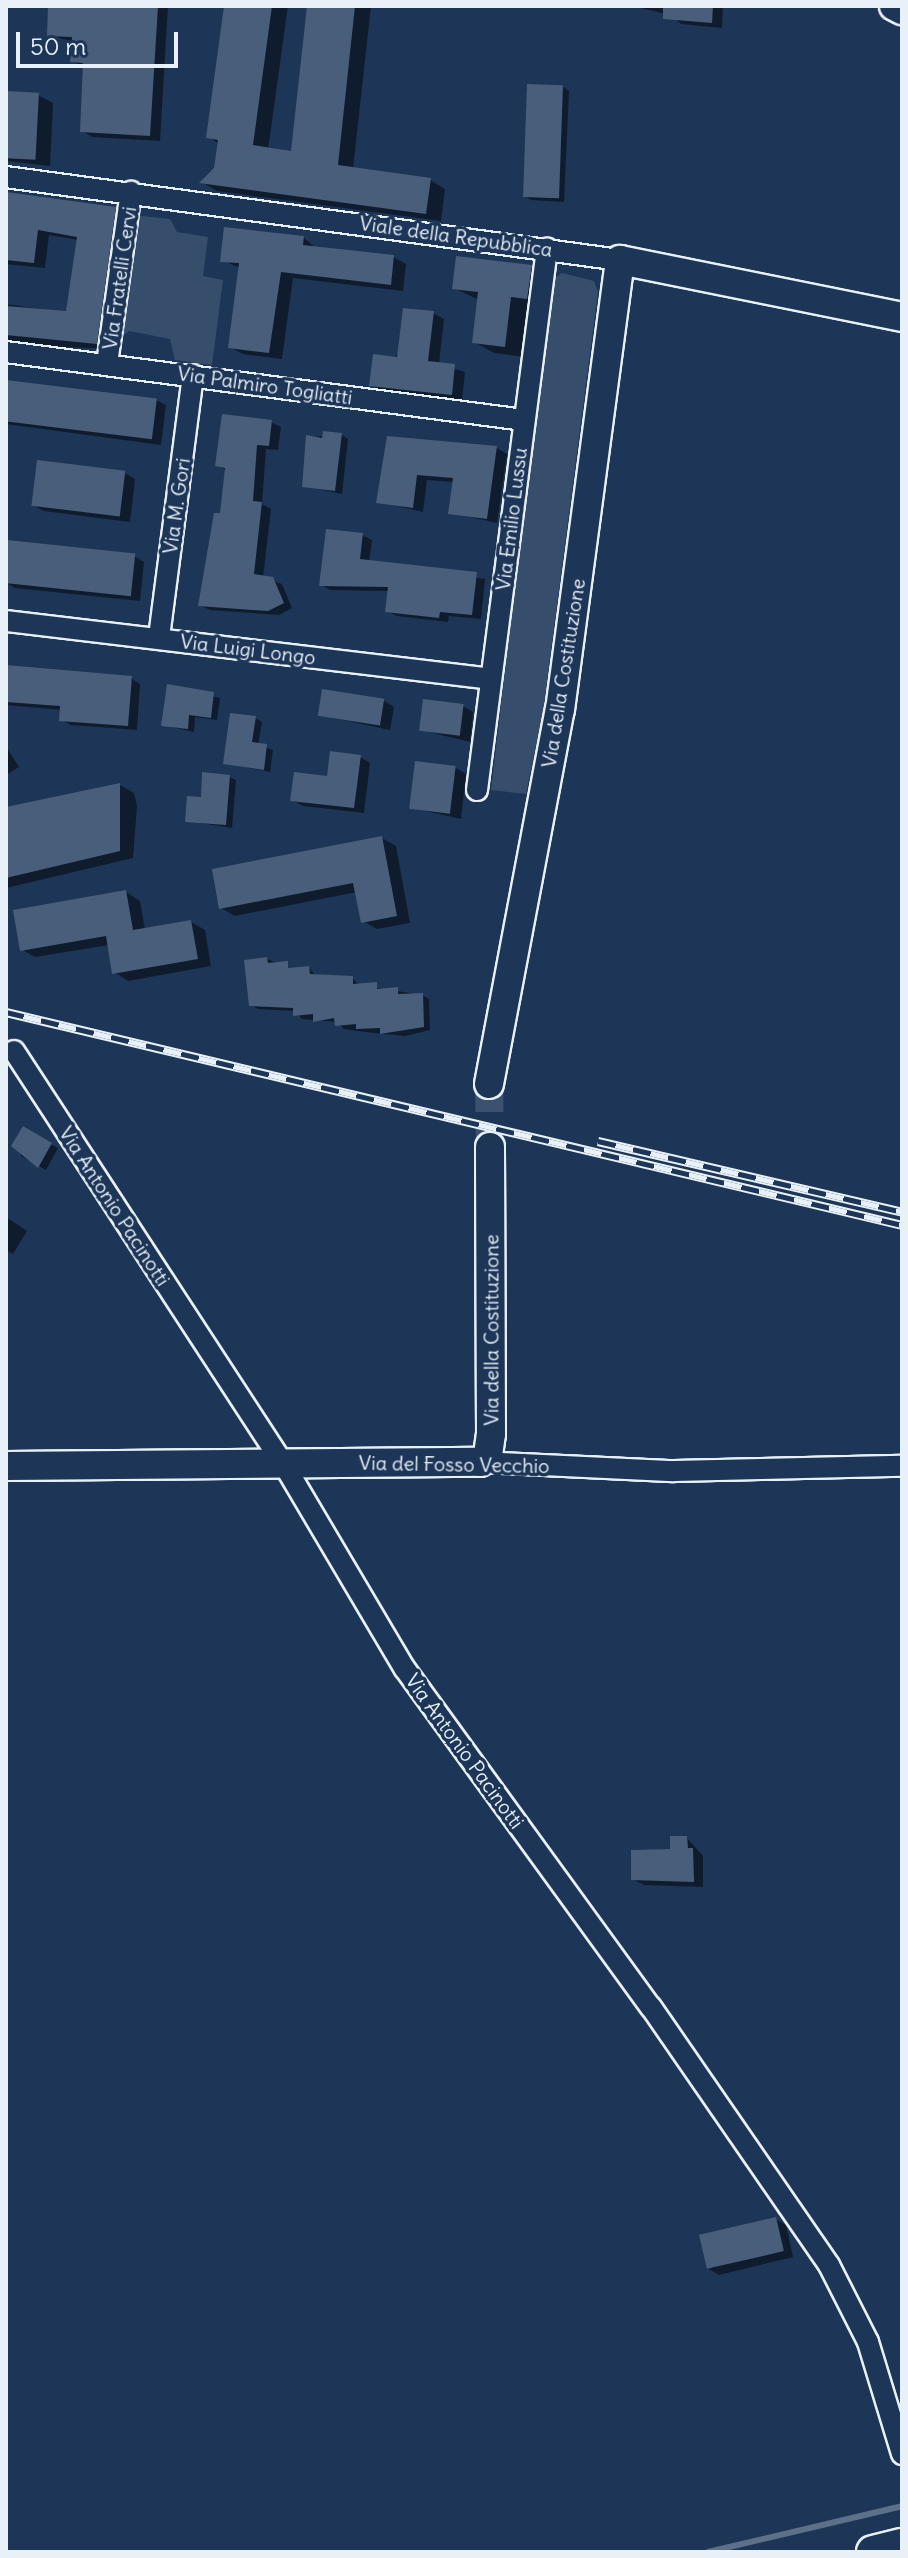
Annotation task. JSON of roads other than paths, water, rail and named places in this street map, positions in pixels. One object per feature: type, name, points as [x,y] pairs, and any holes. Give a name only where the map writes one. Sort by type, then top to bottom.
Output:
[{"type":"main road","points":[[873,2552],[902,2545]]},
{"type":"street","points":[[894,6],[902,10]]},
{"type":"street","name":"Viale della Repubblica","points":[[6,177],[620,260],[902,317]]},
{"type":"street","name":"Via Fratelli Cervi","points":[[107,364],[131,192]]},
{"type":"street","name":"Via Emilio Lussu","points":[[477,790],[547,249]]},
{"type":"street","name":"Via della Costituzione","points":[[489,1084],[560,710],[620,260]]},
{"type":"street","name":"Via Palmiro Togliatti","points":[[6,352],[524,420]]},
{"type":"street","name":"Via M. Gori","points":[[159,637],[193,375]]},
{"type":"street","name":"Via Luigi Longo","points":[[6,621],[491,679]]},
{"type":"street","name":"Via Antonio Pacinotti","points":[[14,1051],[283,1463],[412,1679],[651,2007],[829,2265],[868,2342],[902,2454]]},
{"type":"street","name":"Via della Costituzione","points":[[480,1462],[488,1455],[491,1434],[490,1147]]},
{"type":"street","name":"Via del Fosso Vecchio","points":[[6,1466],[480,1462],[674,1471],[902,1466]]},
{"type":"waterway","points":[[708,2552],[902,2506]]},
{"type":"tunnel","points":[[489,1084],[490,1147]]},
{"type":"railway","points":[[6,1012],[902,1225]]},
{"type":"railway","points":[[598,1141],[902,1212]]}]
